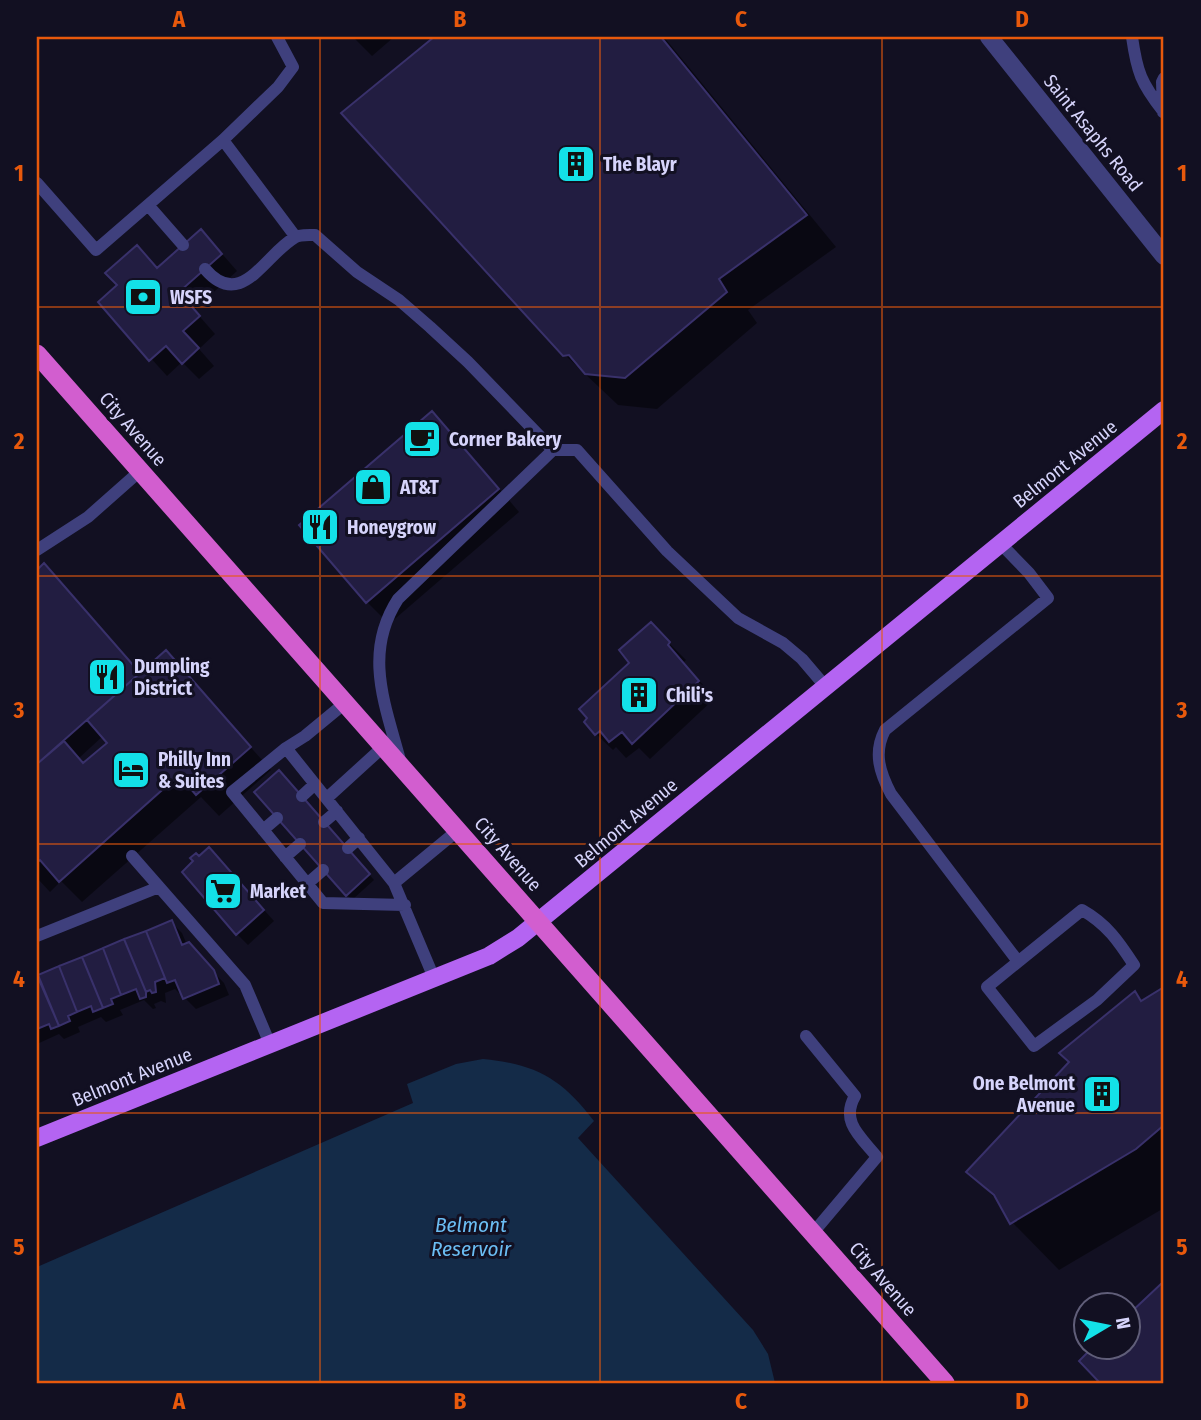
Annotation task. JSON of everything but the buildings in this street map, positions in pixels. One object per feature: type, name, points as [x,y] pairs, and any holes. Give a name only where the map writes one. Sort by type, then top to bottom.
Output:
[{"type":"highway","name":"City Avenue","points":[[37,354],[944,1383]]},
{"type":"main road","name":"Belmont Avenue","points":[[37,1138],[489,956],[539,923],[1164,410]]},
{"type":"street","name":"Saint Asaphs Road","points":[[989,37],[1164,256]]},
{"type":"lane","points":[[37,183],[96,250],[223,140],[278,87],[293,67],[277,37]]},
{"type":"lane","points":[[1132,37],[1136,65],[1145,87],[1164,112]]},
{"type":"lane","points":[[1164,78],[1164,112]]},
{"type":"lane","points":[[223,140],[295,236]]},
{"type":"lane","points":[[148,205],[183,245]]},
{"type":"lane","points":[[205,269],[214,281],[221,284],[243,282],[295,236],[315,235],[357,272],[399,300],[468,362],[553,450]]},
{"type":"lane","points":[[402,767],[381,687],[378,654],[387,616],[398,599],[553,450],[577,450],[667,551],[738,618],[783,643],[802,659],[825,686]]},
{"type":"lane","points":[[37,550],[88,517],[140,471]]},
{"type":"lane","points":[[1000,543],[1029,573],[1048,598],[885,730],[880,739],[878,757],[881,775],[891,794],[1017,960]]},
{"type":"lane","points":[[345,704],[232,792],[323,904],[405,905]]},
{"type":"lane","points":[[327,798],[383,747]]},
{"type":"lane","points":[[286,748],[394,883],[435,978]]},
{"type":"lane","points":[[302,796],[316,784]]},
{"type":"lane","points":[[324,822],[337,811]]},
{"type":"lane","points":[[263,830],[277,818]]},
{"type":"lane","points":[[394,883],[457,831]]},
{"type":"lane","points":[[348,848],[359,838]]},
{"type":"lane","points":[[285,857],[300,844]]},
{"type":"lane","points":[[132,856],[245,985],[270,1044]]},
{"type":"lane","points":[[307,884],[323,870]]},
{"type":"lane","points":[[37,936],[159,887]]},
{"type":"lane","points":[[1082,910],[1100,920],[1115,935],[1134,965],[1087,1007],[1034,1046],[987,987],[1017,960],[1082,910]]},
{"type":"lane","points":[[806,1036],[855,1096],[849,1105],[848,1115],[852,1126],[877,1157],[813,1234]]},
{"type":"water","name":"Belmont Reservoir","points":[[483,1059],[518,1065],[546,1076],[571,1094],[582,1106],[594,1121],[578,1138],[753,1330],[768,1354],[775,1383],[37,1383],[37,1267],[413,1103],[407,1084],[456,1064]]},
{"type":"place","name":"The Blayr","points":[[576,164]]},
{"type":"place","name":"WSFS","points":[[143,297]]},
{"type":"place","name":"Corner Bakery","points":[[422,439]]},
{"type":"place","name":"AT&T","points":[[373,487]]},
{"type":"place","name":"Honeygrow","points":[[320,527]]},
{"type":"place","name":"Dumpling District","points":[[107,677]]},
{"type":"place","name":"Chili's","points":[[639,695]]},
{"type":"place","name":"Philly Inn & Suites","points":[[131,770]]},
{"type":"place","name":"Market","points":[[223,891]]},
{"type":"place","name":"One Belmont Avenue","points":[[1102,1094]]}]
